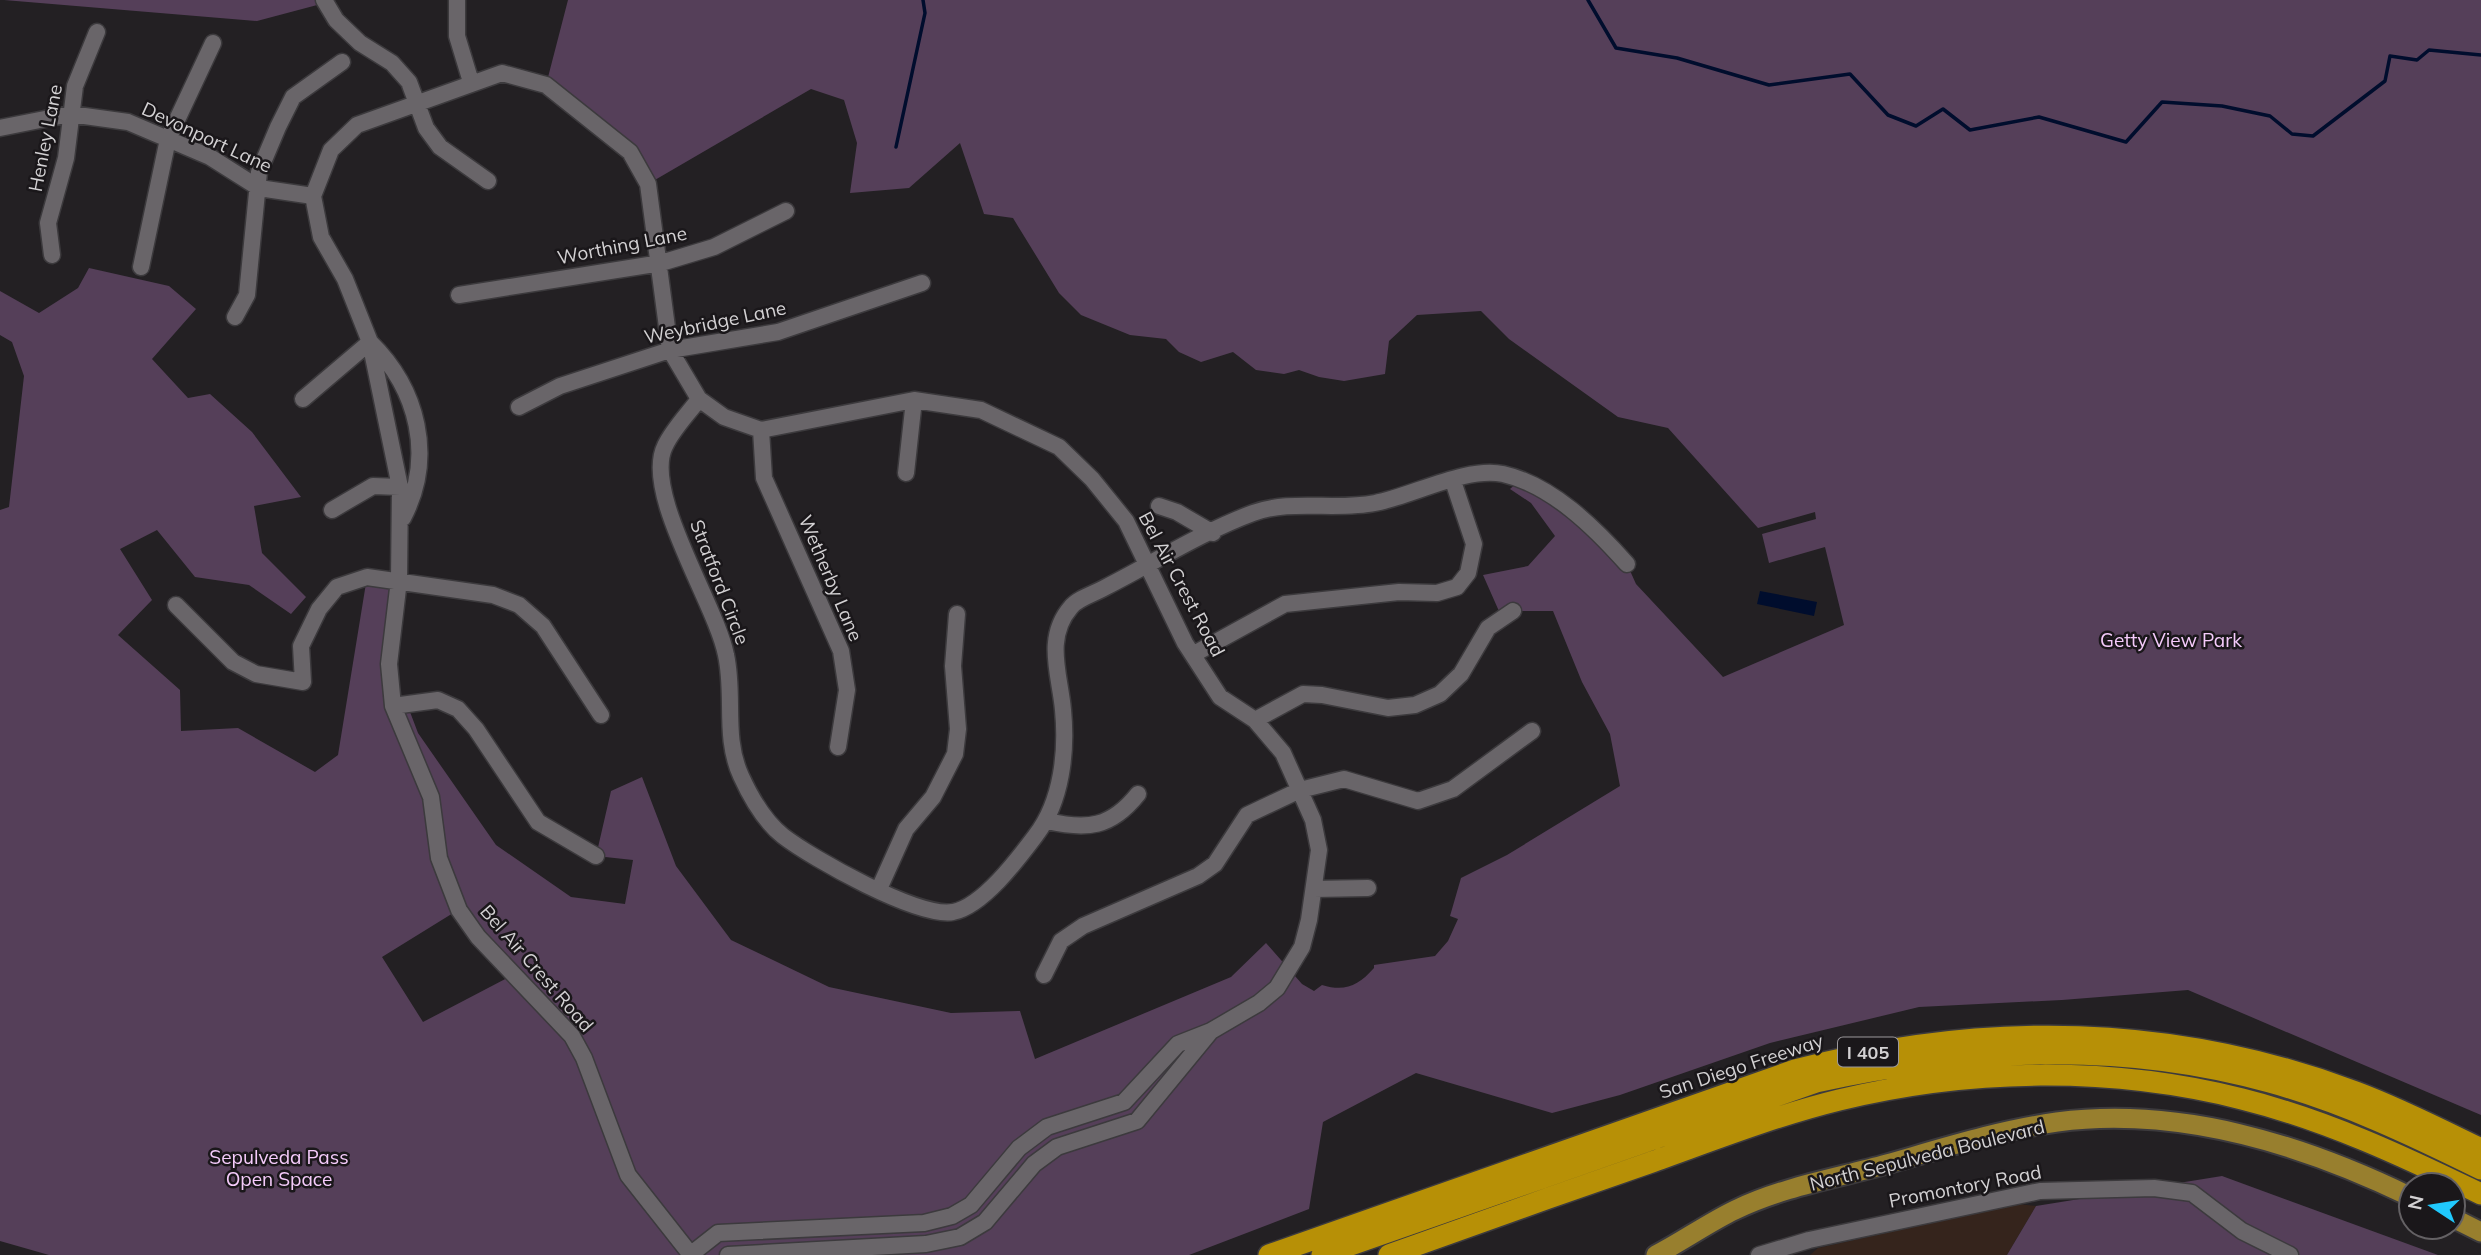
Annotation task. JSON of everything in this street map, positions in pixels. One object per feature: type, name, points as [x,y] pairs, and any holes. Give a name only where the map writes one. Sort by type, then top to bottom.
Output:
[{"type":"highway","name":"San Diego Freeway","points":[[1269,1255],[1795,1070],[1883,1049],[1977,1037],[2114,1038],[2236,1056],[2356,1092],[2481,1149]]},
{"type":"highway","points":[[1322,1255],[1816,1082],[1878,1068],[1964,1056],[2081,1054],[2169,1061],[2242,1075],[2373,1117],[2481,1168]]},
{"type":"highway","points":[[1356,1255],[1778,1106],[1853,1085],[1976,1067],[2079,1065],[2192,1076],[2247,1088],[2343,1117],[2481,1181]]},
{"type":"highway","name":"I 405","points":[[1390,1255],[1793,1113],[1879,1091],[1966,1078],[2093,1077],[2171,1085],[2232,1097],[2354,1135],[2481,1194]]},
{"type":"main road","name":"North Sepulveda Boulevard","points":[[1656,1255],[1716,1220],[1758,1200],[1981,1138],[2086,1119],[2145,1119],[2233,1132],[2312,1155],[2397,1191]]},
{"type":"street","points":[[324,0],[336,20],[360,43],[392,63],[409,82],[426,128],[440,147],[488,181]]},
{"type":"street","points":[[457,0],[457,36],[471,82]]},
{"type":"street","name":"Henley Lane","points":[[52,255],[48,223],[66,158],[75,86],[97,32]]},
{"type":"street","points":[[141,267],[169,139],[213,43]]},
{"type":"street","points":[[235,317],[247,295],[259,172],[293,97],[342,62]]},
{"type":"street","points":[[313,196],[331,150],[358,125],[417,101],[502,73],[546,85],[630,152],[648,184],[661,262],[670,350],[699,399],[724,417],[761,430]]},
{"type":"street","name":"Devonport Lane","points":[[0,128],[70,114],[128,122],[210,157],[259,188],[313,196]]},
{"type":"street","name":"Bel Air Crest Road","points":[[313,196],[321,237],[345,279],[370,342],[400,486],[399,580],[389,664],[393,706],[431,797],[439,858],[459,910],[478,937],[572,1036],[584,1058],[628,1175],[690,1255],[718,1233],[923,1223],[952,1216],[971,1205],[1019,1149],[1047,1127],[1125,1102],[1178,1044],[1211,1031],[1259,1003],[1277,988],[1302,947],[1314,889],[1318,850],[1313,820],[1283,753],[1255,720],[1220,697],[1185,643],[1126,521],[1092,479],[1059,447],[981,410],[914,400],[761,430]]},
{"type":"street","name":"Worthing Lane","points":[[459,295],[661,262],[714,247],[786,211]]},
{"type":"street","name":"Weybridge Lane","points":[[519,407],[560,386],[670,350],[778,332],[922,283]]},
{"type":"street","points":[[303,399],[370,342]]},
{"type":"street","name":"Bel Air Crest Road","points":[[370,342],[402,381],[418,428],[417,478],[399,525]]},
{"type":"street","name":"Stratford Circle","points":[[699,399],[663,448],[661,477],[667,506],[725,649],[731,678],[729,734],[740,774],[759,810],[781,834],[825,864],[932,913],[956,911],[981,899],[1046,821],[1063,771],[1063,706],[1054,661],[1056,637],[1071,606],[1256,511],[1378,503],[1453,481],[1497,472],[1521,479],[1546,492],[1601,535],[1627,565]]},
{"type":"street","points":[[906,473],[914,400]]},
{"type":"street","name":"Wetherby Lane","points":[[761,430],[764,478],[841,651],[847,690],[838,747]]},
{"type":"street","points":[[1194,654],[1284,604],[1399,592],[1447,591],[1457,587],[1473,561],[1474,544],[1453,481]]},
{"type":"street","points":[[332,510],[373,486],[400,486]]},
{"type":"street","points":[[1159,506],[1177,512],[1213,533]]},
{"type":"street","points":[[176,605],[233,662],[256,674],[303,682],[301,646],[319,609],[337,587],[367,576],[494,595],[519,605],[543,626],[601,715]]},
{"type":"street","points":[[1255,720],[1303,694],[1322,695],[1388,708],[1415,705],[1440,694],[1461,674],[1488,628],[1513,611]]},
{"type":"street","points":[[879,889],[906,829],[933,797],[956,754],[958,729],[953,666],[957,614]]},
{"type":"street","points":[[393,706],[438,700],[458,709],[476,729],[538,822],[596,856]]},
{"type":"street","points":[[1044,975],[1061,941],[1083,926],[1198,876],[1215,864],[1247,815],[1300,790],[1345,779],[1418,801],[1452,789],[1532,731]]},
{"type":"street","points":[[1046,821],[1079,828],[1097,825],[1124,811],[1138,794]]},
{"type":"street","points":[[1314,889],[1368,888]]},
{"type":"street","name":"Bel Air Crest Road","points":[[728,1255],[926,1244],[960,1237],[985,1222],[1034,1164],[1057,1147],[1137,1121],[1211,1031]]},
{"type":"street","name":"Promontory Road","points":[[1759,1255],[1809,1240],[2029,1193],[2063,1189],[2154,1188],[2192,1193],[2242,1231],[2290,1255]]},
{"type":"shaded area","points":[[2018,1204],[2036,1206],[2007,1255],[1810,1255],[1818,1248]]},
{"type":"green space","points":[[4,0],[336,0],[257,21]]},
{"type":"green space","points":[[568,0],[2481,0],[2481,1115],[2188,990],[1919,1007],[1770,1043],[1620,1095],[1552,1113],[1416,1073],[1323,1122],[1309,1209],[1189,1255],[49,1255],[0,1241],[0,510],[9,507],[24,376],[12,342],[0,335],[0,291],[39,313],[78,288],[89,268],[169,286],[196,309],[152,359],[188,398],[210,394],[252,432],[301,497],[254,506],[262,553],[306,597],[291,614],[249,585],[195,577],[157,530],[120,549],[152,600],[118,635],[180,690],[181,731],[238,728],[315,772],[338,755],[367,577],[399,580],[393,706],[407,704],[418,733],[496,845],[571,897],[625,904],[633,860],[596,856],[611,791],[642,777],[676,866],[731,940],[829,987],[951,1013],[1020,1011],[1035,1059],[1231,977],[1266,943],[1302,984],[1314,991],[1322,985],[1338,988],[1351,986],[1368,974],[1374,965],[1435,956],[1448,941],[1458,919],[1450,916],[1461,878],[1507,855],[1620,786],[1610,734],[1582,682],[1553,611],[1513,611],[1502,618],[1483,575],[1528,566],[1555,536],[1531,503],[1510,489],[1521,479],[1546,492],[1627,564],[1636,584],[1723,677],[1844,625],[1825,547],[1769,563],[1762,534],[1816,519],[1815,512],[1758,528],[1668,428],[1618,417],[1509,339],[1481,311],[1417,315],[1389,341],[1385,374],[1344,381],[1299,370],[1284,374],[1256,370],[1233,352],[1201,362],[1179,352],[1166,339],[1130,335],[1081,315],[1059,293],[1013,218],[984,214],[960,143],[909,188],[850,193],[857,143],[844,100],[811,89],[648,184],[630,152],[546,85]],"holes":[[[458,910],[513,975],[423,1022],[382,957]]]},
{"type":"green space","points":[[2222,1176],[2438,1255],[2007,1255],[2036,1206]]},
{"type":"water","points":[[1760,591],[1817,602],[1814,616],[1757,604]]},
{"type":"waterway","points":[[896,147],[925,13],[923,0]]},
{"type":"waterway","points":[[1588,0],[1616,48],[1677,58],[1769,85],[1850,74],[1888,115],[1916,126],[1943,109],[1970,130],[2039,117],[2126,142],[2162,102],[2222,106],[2270,116],[2292,134],[2313,136],[2385,81],[2390,56],[2417,60],[2429,50],[2481,55]]},
{"type":"park label","name":"Getty View Park","points":[[2171,640]]},
{"type":"park label","name":"Sepulveda Pass Open Space","points":[[279,1168]]}]
